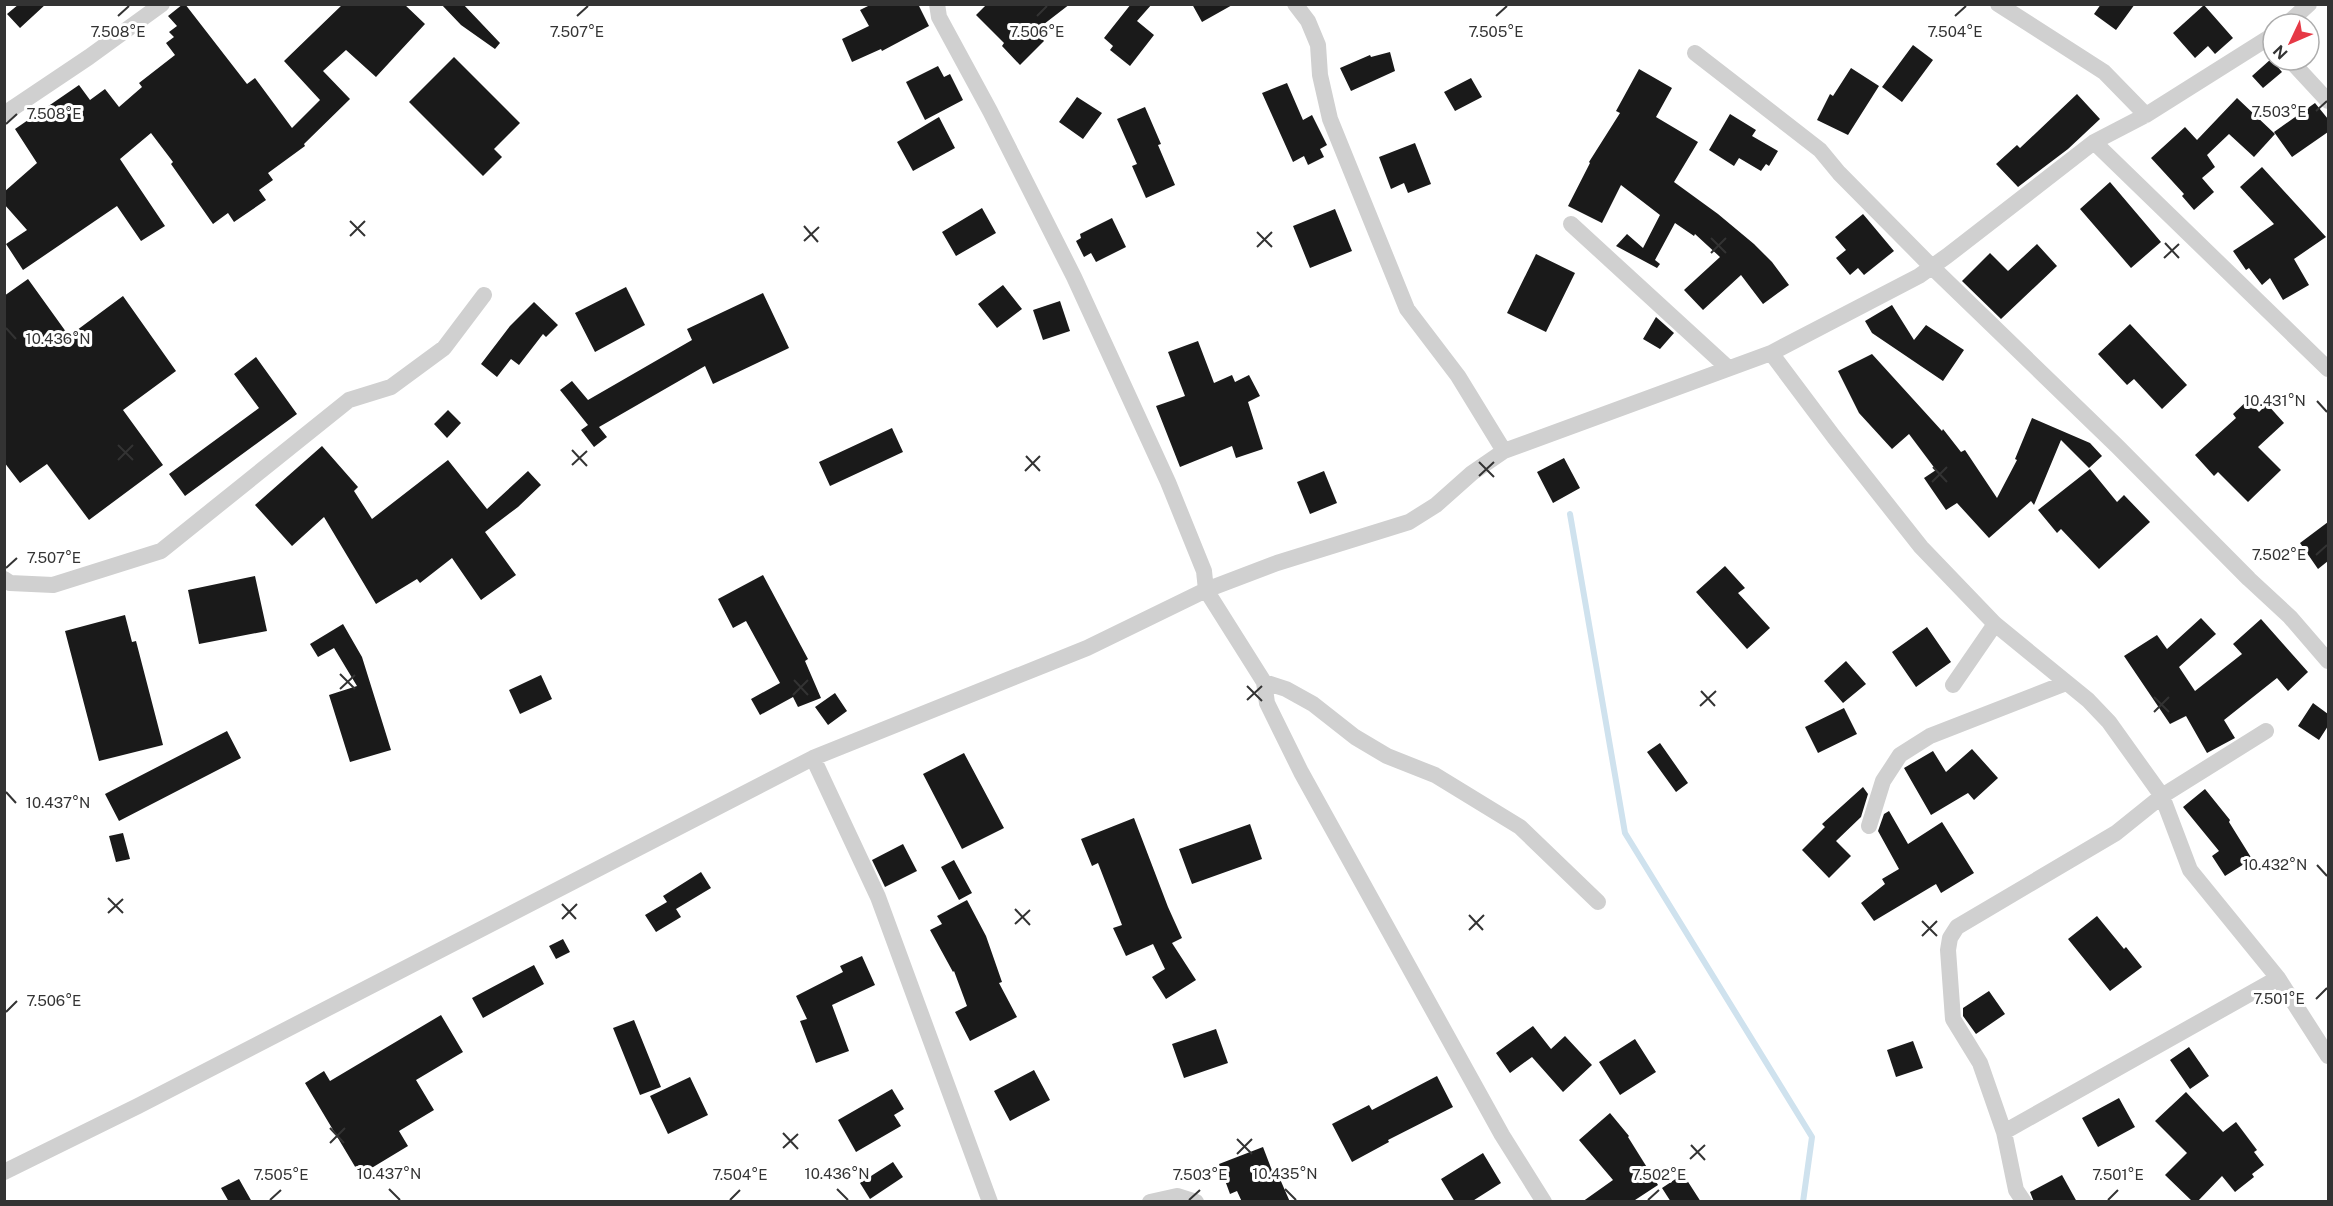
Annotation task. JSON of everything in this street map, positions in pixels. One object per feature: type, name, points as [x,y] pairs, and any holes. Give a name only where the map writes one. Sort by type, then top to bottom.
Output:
[{"type":"street","points":[[4,114],[162,4]]},
{"type":"street","points":[[937,4],[939,16],[1074,277],[1168,482],[1204,571],[1206,590],[1264,682],[1267,703],[1300,772],[1502,1135],[1544,1202]]},
{"type":"street","points":[[1295,4],[1308,21],[1318,45],[1320,75],[1330,119],[1407,309],[1458,376],[1504,451]]},
{"type":"street","points":[[1998,4],[2104,72],[2146,115]]},
{"type":"street","points":[[4,1172],[149,1101],[813,758],[1087,648],[1206,590],[1277,563],[1408,522],[1436,505],[1472,473],[1504,451],[1727,367],[1771,353],[1932,267],[2094,142],[2146,115],[2261,45]]},
{"type":"street","points":[[1695,53],[1820,150],[1839,173],[1932,267],[2117,446],[2249,579],[2290,616],[2328,661]]},
{"type":"street","points":[[2301,72],[2328,101]]},
{"type":"street","points":[[2094,142],[2328,369]]},
{"type":"street","points":[[1571,224],[1727,367]]},
{"type":"street","points":[[4,579],[10,583],[53,585],[161,551],[349,400],[391,387],[444,348],[484,295]]},
{"type":"street","points":[[1771,353],[1921,547],[1995,624],[2088,700],[2109,722],[2162,796],[2190,870],[2278,978],[2328,1056]]},
{"type":"street","points":[[1953,685],[1995,624]]},
{"type":"street","points":[[1264,682],[1286,689],[1313,704],[1355,736],[1387,756],[1435,775],[1520,827],[1598,902]]},
{"type":"street","points":[[1869,826],[1883,781],[1900,755],[1930,736],[2066,683]]},
{"type":"street","points":[[2024,1202],[2016,1190],[2004,1132],[1980,1063],[1953,1019],[1948,950],[1950,938],[1957,927],[2116,833],[2162,796],[2266,731]]},
{"type":"street","points":[[813,758],[878,897],[990,1202]]},
{"type":"street","points":[[2004,1132],[2278,978]]},
{"type":"street","points":[[1150,1202],[1177,1196],[1196,1202]]},
{"type":"building","points":[[19,4],[46,4],[20,28],[7,14]]},
{"type":"building","points":[[183,4],[247,84],[255,78],[292,128],[320,100],[284,61],[343,4],[404,4],[425,24],[376,77],[346,50],[323,71],[350,99],[304,144],[305,146],[268,173],[273,180],[259,190],[266,200],[234,222],[228,213],[213,224],[171,164],[173,162],[151,133],[120,159],[165,226],[141,241],[117,206],[23,270],[6,244],[27,230],[4,204],[4,192],[37,163],[15,129],[79,85],[90,100],[105,89],[119,107],[142,87],[139,83],[175,55],[166,43],[174,37],[169,32],[177,26],[168,16]]},
{"type":"building","points":[[441,4],[463,4],[500,43],[495,49],[461,25]]},
{"type":"building","points":[[872,4],[918,4],[929,26],[882,51],[881,49],[852,62],[842,39],[869,26],[860,10]]},
{"type":"building","points":[[987,4],[1070,4],[1035,31],[1044,41],[1020,65],[1002,46],[1004,43],[976,15]]},
{"type":"building","points":[[1131,4],[1152,4],[1137,21],[1154,35],[1130,66],[1110,50],[1113,46],[1104,38]]},
{"type":"building","points":[[1192,4],[1234,4],[1202,22]]},
{"type":"building","points":[[2101,4],[2135,4],[2116,30],[2094,14]]},
{"type":"building","points":[[2204,5],[2233,38],[2215,54],[2208,46],[2195,58],[2173,33]]},
{"type":"building","points":[[1913,45],[1933,60],[1902,102],[1882,87]]},
{"type":"building","points":[[1390,52],[1395,71],[1351,91],[1340,68],[1370,55],[1371,57]]},
{"type":"building","points":[[454,57],[520,123],[494,149],[502,157],[483,176],[409,102]]},
{"type":"building","points":[[938,66],[944,77],[950,74],[963,100],[925,120],[906,82]]},
{"type":"building","points":[[1851,68],[1879,86],[1848,135],[1817,120],[1830,94],[1833,96]]},
{"type":"building","points":[[2261,68],[2261,72],[2282,72],[2263,88],[2252,76]]},
{"type":"building","points":[[1639,69],[1672,88],[1656,117],[1698,142],[1674,182],[1754,244],[1772,262],[1789,285],[1763,304],[1741,275],[1703,310],[1684,290],[1720,257],[1695,234],[1694,236],[1675,223],[1655,260],[1660,264],[1657,268],[1616,246],[1627,234],[1643,248],[1660,215],[1621,185],[1602,223],[1568,206],[1589,162],[1620,113],[1616,111]]},
{"type":"building","points":[[1471,78],[1482,97],[1455,111],[1444,92]]},
{"type":"building","points":[[1287,83],[1303,120],[1312,115],[1327,145],[1320,149],[1324,157],[1308,165],[1304,156],[1293,162],[1262,93]]},
{"type":"building","points":[[2077,94],[2100,119],[2068,149],[2018,187],[1996,164],[2017,145],[2020,148]]},
{"type":"building","points":[[1077,97],[1102,113],[1083,139],[1059,122]]},
{"type":"building","points":[[2237,98],[2275,134],[2254,157],[2229,134],[2207,155],[2215,167],[2202,178],[2214,192],[2194,210],[2182,196],[2184,194],[2151,158],[2185,127],[2197,140]]},
{"type":"building","points":[[2315,103],[2328,119],[2328,132],[2292,157],[2274,132]]},
{"type":"building","points":[[1145,107],[1175,185],[1146,198],[1132,166],[1137,164],[1117,119]]},
{"type":"building","points":[[1730,114],[1756,130],[1752,136],[1778,151],[1769,166],[1766,164],[1761,171],[1739,158],[1734,166],[1709,150]]},
{"type":"building","points":[[939,117],[955,148],[913,171],[897,142]]},
{"type":"building","points":[[1415,143],[1431,184],[1408,193],[1404,183],[1391,189],[1379,157]]},
{"type":"building","points":[[2262,167],[2326,237],[2294,259],[2309,285],[2283,300],[2270,278],[2262,285],[2249,268],[2246,270],[2233,251],[2274,224],[2240,187]]},
{"type":"building","points":[[2110,182],[2161,242],[2131,268],[2080,209]]},
{"type":"building","points":[[982,208],[996,233],[956,256],[942,232]]},
{"type":"building","points":[[1335,209],[1352,251],[1310,268],[1293,226]]},
{"type":"building","points":[[1863,214],[1894,251],[1864,275],[1858,268],[1850,275],[1836,258],[1846,250],[1835,237]]},
{"type":"building","points":[[1112,218],[1126,247],[1096,262],[1091,253],[1084,257],[1076,241],[1081,238],[1080,234]]},
{"type":"building","points":[[2037,244],[2057,266],[2001,319],[1962,281],[1990,253],[2008,271]]},
{"type":"building","points":[[1536,254],[1575,273],[1546,332],[1507,313]]},
{"type":"building","points":[[28,279],[69,336],[123,296],[176,371],[123,410],[163,465],[89,520],[47,464],[20,483],[4,462],[4,296]]},
{"type":"building","points":[[1003,285],[1022,309],[997,328],[978,304]]},
{"type":"building","points":[[626,287],[645,325],[595,352],[575,313]]},
{"type":"building","points":[[763,293],[789,348],[713,384],[705,366],[599,427],[607,437],[594,447],[581,430],[588,425],[560,390],[572,381],[588,400],[692,340],[687,329]]},
{"type":"building","points":[[1060,301],[1070,331],[1043,340],[1033,310]]},
{"type":"building","points":[[534,302],[558,325],[546,337],[543,334],[519,365],[511,359],[497,377],[481,364],[510,326]]},
{"type":"building","points":[[1892,305],[1914,340],[1926,325],[1964,350],[1943,381],[1872,333],[1865,321]]},
{"type":"building","points":[[1656,317],[1674,333],[1660,349],[1643,339]]},
{"type":"building","points":[[2130,324],[2187,385],[2162,409],[2134,379],[2127,385],[2098,354]]},
{"type":"building","points":[[1198,341],[1214,383],[1232,375],[1235,382],[1249,375],[1260,396],[1248,402],[1263,449],[1236,458],[1232,446],[1180,467],[1156,406],[1185,396],[1168,352]]},
{"type":"building","points":[[1872,354],[1942,431],[1943,429],[1961,452],[1965,450],[1997,498],[2017,460],[2015,459],[2032,418],[2090,443],[2102,456],[2089,468],[2061,440],[2034,505],[2031,501],[1989,538],[1957,503],[1946,510],[1924,478],[1936,470],[1909,434],[1892,449],[1859,413],[1838,371]]},
{"type":"building","points":[[256,357],[297,414],[185,496],[169,474],[259,408],[234,374]]},
{"type":"building","points":[[2248,400],[2259,412],[2267,404],[2284,423],[2258,447],[2281,470],[2248,502],[2218,472],[2214,476],[2195,455],[2236,418],[2233,414]]},
{"type":"building","points":[[448,410],[461,423],[447,438],[434,424]]},
{"type":"building","points":[[892,428],[903,452],[830,486],[819,462]]},
{"type":"building","points":[[322,446],[358,487],[354,491],[372,519],[448,460],[487,509],[528,471],[541,485],[518,507],[485,532],[516,575],[481,600],[452,558],[420,583],[417,579],[376,604],[324,517],[292,546],[255,505]]},
{"type":"building","points":[[1564,458],[1580,488],[1553,503],[1537,472]]},
{"type":"building","points":[[2090,469],[2117,502],[2124,495],[2150,522],[2099,569],[2061,529],[2057,533],[2038,510]]},
{"type":"building","points":[[1324,471],[1337,503],[1310,514],[1297,482]]},
{"type":"building","points":[[2328,522],[2328,561],[2318,569],[2300,543]]},
{"type":"building","points":[[1725,566],[1745,588],[1738,593],[1770,628],[1747,649],[1696,592]]},
{"type":"building","points":[[763,575],[808,659],[805,661],[821,698],[798,707],[793,697],[760,715],[751,699],[780,683],[746,621],[733,628],[718,599]]},
{"type":"building","points":[[255,576],[267,631],[199,644],[188,590]]},
{"type":"building","points":[[125,615],[132,642],[136,641],[163,745],[99,761],[65,631]]},
{"type":"building","points":[[2201,618],[2216,634],[2179,667],[2195,691],[2242,654],[2233,644],[2261,619],[2308,672],[2288,691],[2277,678],[2224,720],[2235,738],[2207,753],[2186,716],[2170,724],[2124,656],[2157,635],[2167,649]]},
{"type":"building","points":[[343,624],[362,657],[391,750],[350,762],[329,695],[357,686],[334,648],[318,657],[310,644]]},
{"type":"building","points":[[1927,627],[1951,662],[1916,687],[1892,652]]},
{"type":"building","points":[[1846,661],[1866,684],[1843,703],[1824,681]]},
{"type":"building","points":[[541,675],[552,699],[520,714],[509,690]]},
{"type":"building","points":[[835,693],[847,711],[828,725],[815,707]]},
{"type":"building","points":[[2313,703],[2328,714],[2328,726],[2319,740],[2298,726]]},
{"type":"building","points":[[1844,708],[1857,734],[1818,753],[1805,727]]},
{"type":"building","points":[[227,731],[241,758],[119,821],[105,794]]},
{"type":"building","points":[[1660,743],[1688,783],[1676,792],[1647,752]]},
{"type":"building","points":[[1972,749],[1998,778],[1974,800],[1968,793],[1931,815],[1904,768],[1933,751],[1946,772]]},
{"type":"building","points":[[964,753],[1004,828],[962,849],[923,774]]},
{"type":"building","points":[[1863,787],[1868,794],[1861,817],[1836,841],[1851,856],[1829,878],[1802,850],[1825,827],[1822,824]]},
{"type":"building","points":[[2205,789],[2230,820],[2229,822],[2252,859],[2225,876],[2212,856],[2219,851],[2183,807]]},
{"type":"building","points":[[1889,811],[1908,844],[1942,822],[1974,873],[1941,893],[1936,884],[1874,921],[1861,903],[1885,884],[1882,879],[1899,869],[1878,831],[1884,814]]},
{"type":"building","points":[[1134,818],[1182,938],[1172,943],[1196,980],[1166,999],[1152,977],[1165,969],[1153,944],[1126,956],[1113,928],[1122,925],[1098,863],[1092,866],[1081,839]]},
{"type":"building","points":[[1250,824],[1262,859],[1192,884],[1179,849]]},
{"type":"building","points":[[123,833],[130,859],[116,862],[109,836]]},
{"type":"building","points":[[903,844],[917,871],[885,887],[872,860]]},
{"type":"building","points":[[954,860],[972,893],[959,900],[941,867]]},
{"type":"building","points":[[701,872],[711,888],[676,909],[681,917],[656,932],[645,915],[667,902],[663,896]]},
{"type":"building","points":[[967,900],[986,936],[1002,982],[999,983],[1017,1017],[970,1041],[955,1012],[967,1006],[954,971],[930,930],[942,924],[937,916]]},
{"type":"building","points":[[2097,916],[2142,967],[2110,991],[2068,939]]},
{"type":"building","points":[[563,939],[570,952],[556,959],[549,946]]},
{"type":"building","points":[[862,956],[875,985],[832,1005],[849,1051],[816,1063],[800,1021],[807,1019],[796,996],[843,972],[840,966]]},
{"type":"building","points":[[534,965],[544,984],[483,1018],[472,998]]},
{"type":"building","points":[[1989,991],[2005,1014],[1976,1034],[1963,1016],[1963,1008]]},
{"type":"building","points":[[441,1015],[463,1052],[416,1080],[434,1110],[399,1131],[408,1146],[360,1175],[305,1083],[324,1071],[330,1081]]},
{"type":"building","points":[[634,1020],[661,1087],[640,1095],[613,1028]]},
{"type":"building","points":[[1533,1026],[1551,1049],[1565,1036],[1592,1065],[1563,1092],[1532,1057],[1510,1073],[1496,1053]]},
{"type":"building","points":[[1216,1029],[1228,1063],[1184,1078],[1172,1044]]},
{"type":"building","points":[[1635,1039],[1656,1072],[1620,1095],[1599,1062]]},
{"type":"building","points":[[1913,1041],[1923,1068],[1896,1077],[1887,1050]]},
{"type":"building","points":[[2189,1047],[2209,1076],[2190,1089],[2170,1060]]},
{"type":"building","points":[[1034,1070],[1050,1100],[1010,1121],[994,1091]]},
{"type":"building","points":[[1437,1076],[1453,1107],[1388,1140],[1389,1142],[1352,1162],[1332,1124],[1369,1105],[1372,1110]]},
{"type":"building","points":[[690,1077],[708,1115],[668,1134],[650,1096]]},
{"type":"building","points":[[892,1089],[904,1109],[894,1115],[901,1126],[856,1152],[838,1120]]},
{"type":"building","points":[[2186,1092],[2223,1132],[2236,1122],[2257,1150],[2254,1152],[2264,1165],[2252,1174],[2254,1177],[2235,1192],[2222,1176],[2197,1202],[2193,1202],[2165,1175],[2187,1153],[2155,1121]]},
{"type":"building","points":[[2119,1098],[2135,1127],[2098,1147],[2082,1118]]},
{"type":"building","points":[[1610,1113],[1629,1136],[1658,1185],[1632,1202],[1582,1202],[1613,1180],[1579,1140]]},
{"type":"building","points":[[1263,1147],[1276,1181],[1280,1179],[1290,1202],[1242,1202],[1237,1191],[1230,1194],[1219,1164]]},
{"type":"building","points":[[1483,1153],[1501,1183],[1471,1202],[1455,1202],[1441,1179]]},
{"type":"building","points":[[893,1162],[903,1177],[870,1199],[860,1183]]},
{"type":"building","points":[[1683,1174],[1701,1202],[1671,1202],[1662,1188]]},
{"type":"building","points":[[2062,1175],[2077,1202],[2034,1202],[2030,1192]]},
{"type":"building","points":[[239,1179],[252,1202],[229,1202],[221,1188]]},
{"type":"waterway","points":[[1570,514],[1625,833],[1812,1137],[1803,1202]]}]
